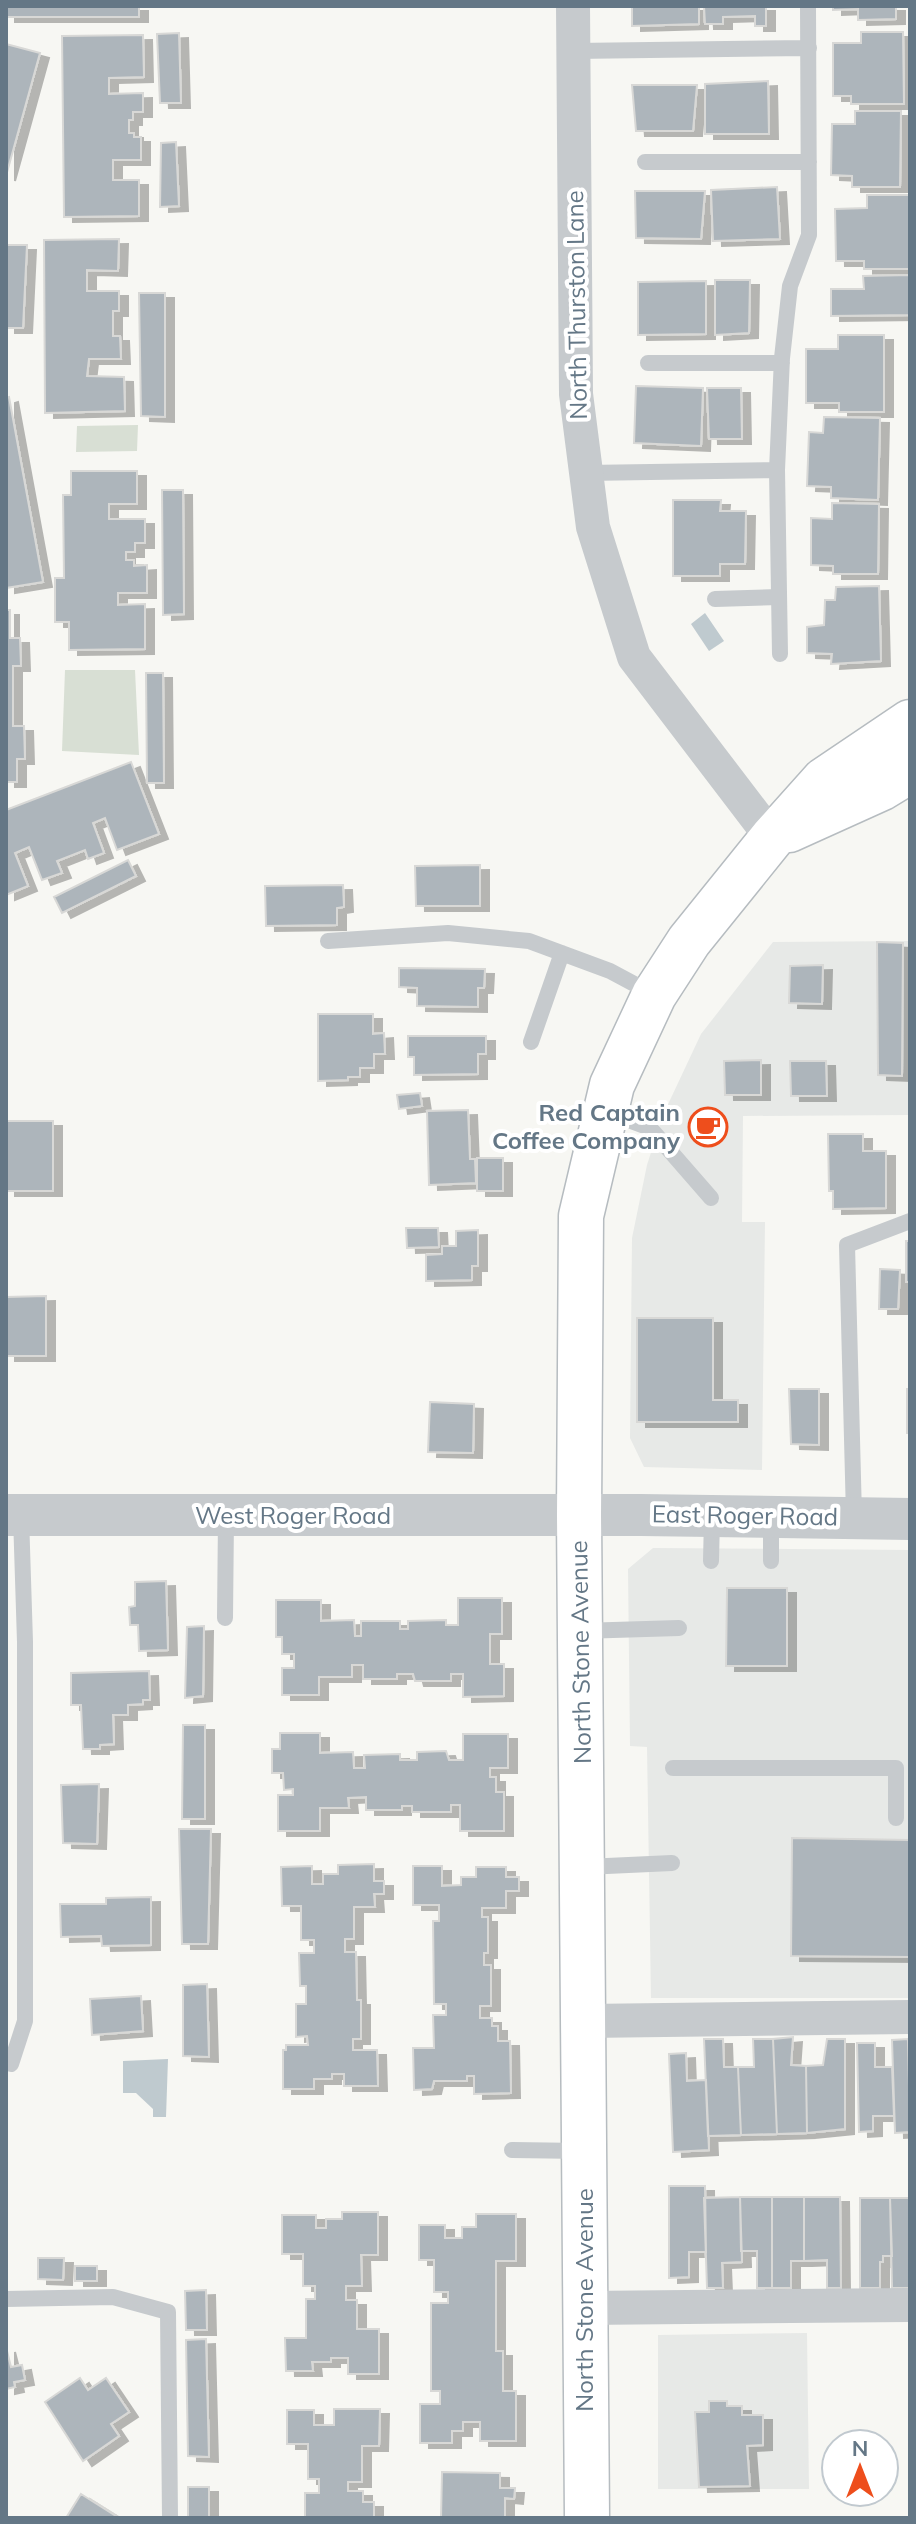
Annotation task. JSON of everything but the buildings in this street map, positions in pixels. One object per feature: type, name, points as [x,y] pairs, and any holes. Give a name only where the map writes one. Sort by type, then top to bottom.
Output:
[{"type":"main road","name":"North Stone Avenue","points":[[587,2518],[579,1515],[581,1216],[612,1085],[654,995],[689,941],[772,838],[824,780],[910,722]]},
{"type":"main road","name":"North Stone Avenue","points":[[772,838],[882,788],[910,771]]},
{"type":"street","name":"North Thurston Lane","points":[[573,6],[576,394],[593,527],[634,657],[772,838]]},
{"type":"street","name":"West Roger Road","points":[[13,1515],[579,1515]]},
{"type":"street","name":"East Roger Road","points":[[579,1515],[910,1519]]},
{"type":"street","points":[[585,2021],[910,2017]]},
{"type":"street","points":[[584,2308],[910,2305]]},
{"type":"lane","points":[[780,654],[777,470],[782,363],[790,286],[809,235],[808,6]]},
{"type":"lane","points":[[574,51],[809,48]]},
{"type":"lane","points":[[645,162],[809,162]]},
{"type":"lane","points":[[648,363],[782,363]]},
{"type":"lane","points":[[586,473],[777,470]]},
{"type":"lane","points":[[715,599],[779,597]]},
{"type":"lane","points":[[328,941],[448,933],[529,941],[610,971],[654,995]]},
{"type":"lane","points":[[531,1042],[562,953]]},
{"type":"lane","points":[[605,1111],[650,1128],[711,1198]]},
{"type":"lane","points":[[855,1518],[847,1245],[910,1221]]},
{"type":"lane","points":[[11,2064],[25,2021],[25,1642],[13,1515]]},
{"type":"lane","points":[[711,1561],[712,1516]]},
{"type":"lane","points":[[225,1618],[226,1517]]},
{"type":"lane","points":[[771,1517],[771,1561]]},
{"type":"lane","points":[[580,1631],[679,1628]]},
{"type":"lane","points":[[673,1768],[896,1768],[896,1818]]},
{"type":"lane","points":[[583,1867],[672,1863]]},
{"type":"lane","points":[[512,2150],[585,2151]]},
{"type":"lane","points":[[6,2299],[113,2297],[168,2312],[170,2518]]},
{"type":"shaded area","points":[[138,425],[137,451],[76,452],[77,426]]},
{"type":"shaded area","points":[[705,613],[724,641],[709,651],[691,624]]},
{"type":"shaded area","points":[[65,670],[135,670],[139,755],[62,751]]},
{"type":"shaded area","points":[[910,941],[909,1115],[743,1116],[742,1222],[765,1222],[762,1470],[644,1467],[630,1438],[632,1238],[647,1165],[663,1115],[701,1034],[773,942]]},
{"type":"shaded area","points":[[653,1548],[910,1550],[910,1998],[651,1998],[647,1747],[630,1746],[628,1569]]},
{"type":"shaded area","points":[[168,2059],[166,2117],[153,2117],[153,2109],[136,2093],[123,2093],[123,2061]]},
{"type":"shaded area","points":[[807,2333],[809,2489],[658,2489],[658,2335]]},
{"type":"place","name":"Red Captain Coffee Company","points":[[708,1127]]}]
